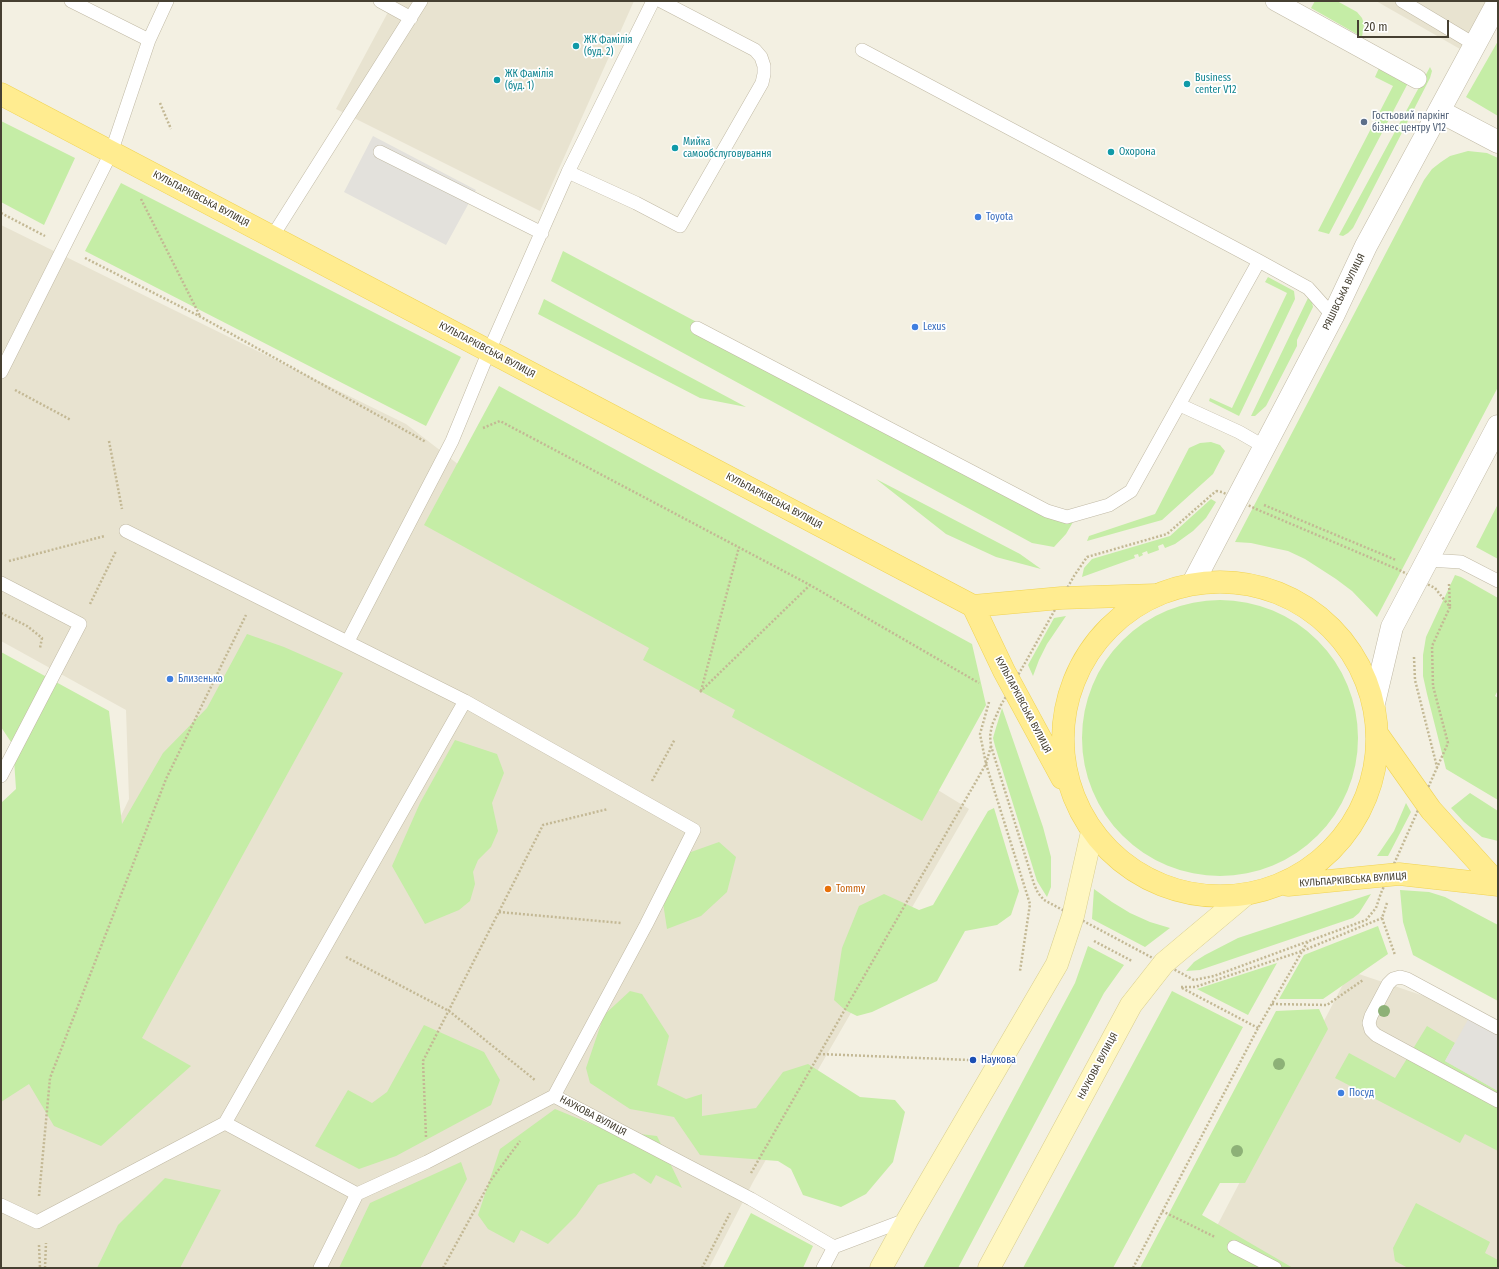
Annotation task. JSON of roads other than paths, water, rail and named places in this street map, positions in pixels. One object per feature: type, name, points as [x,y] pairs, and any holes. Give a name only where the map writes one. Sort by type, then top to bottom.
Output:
[{"type":"main road","name":"КУЛЬПАРКІВСЬКА ВУЛИЦЯ","points":[[1,94],[974,606],[1012,686],[1075,802]]},
{"type":"main road","points":[[1233,581],[1272,589],[1307,607],[1338,633],[1360,666],[1374,703],[1378,735],[1375,766],[1367,797],[1352,826],[1332,850],[1307,871],[1279,885],[1245,895],[1211,897],[1176,891],[1144,878],[1116,858],[1092,832],[1075,802],[1063,754],[1066,705],[1083,660],[1114,621],[1155,595],[1193,583],[1233,581]]},
{"type":"main road","points":[[974,606],[1061,598],[1155,595]]},
{"type":"main road","name":"КУЛЬПАРКІВСЬКА ВУЛИЦЯ","points":[[1378,735],[1431,810],[1498,884]]},
{"type":"main road","points":[[881,1268],[908,1218],[1057,964],[1074,916],[1092,832]]},
{"type":"main road","name":"КУЛЬПАРКІВСЬКА ВУЛИЦЯ","points":[[1279,885],[1386,888],[1399,874],[1498,884]]},
{"type":"main road","name":"НАУКОВА ВУЛИЦЯ","points":[[989,1268],[1131,1005],[1164,963],[1245,895]]},
{"type":"street","points":[[1275,1],[1417,79]]},
{"type":"street","name":"РЯШІВСЬКА ВУЛИЦЯ","points":[[1193,583],[1333,316],[1366,246],[1498,2]]},
{"type":"street","points":[[1439,110],[1498,142]]},
{"type":"street","points":[[1374,703],[1392,627],[1498,426]]},
{"type":"lane","points":[[71,1],[149,40]]},
{"type":"lane","points":[[1,372],[65,247],[111,152],[149,40],[168,1]]},
{"type":"lane","points":[[380,1],[411,18]]},
{"type":"lane","points":[[272,237],[421,1]]},
{"type":"lane","points":[[348,642],[452,441],[489,351],[568,172],[653,1]]},
{"type":"lane","points":[[568,172],[680,226],[762,83],[764,66],[761,57],[755,50],[662,1]]},
{"type":"lane","points":[[1405,2],[1474,44]]},
{"type":"lane","points":[[862,50],[1308,288],[1333,316]]},
{"type":"lane","points":[[380,152],[542,233]]},
{"type":"lane","points":[[697,328],[1047,511],[1067,517],[1109,505],[1131,491],[1259,261]]},
{"type":"lane","points":[[1180,405],[1239,432],[1265,447]]},
{"type":"lane","points":[[126,530],[465,701],[694,830],[646,925],[554,1096]]},
{"type":"lane","points":[[1427,560],[1461,562],[1498,580]]},
{"type":"lane","points":[[1,583],[80,624],[1,776]]},
{"type":"lane","points":[[1,1205],[37,1222],[225,1123],[465,701]]},
{"type":"lane","points":[[1498,1028],[1407,979],[1400,977],[1393,979],[1388,984],[1371,1016],[1369,1023],[1371,1030],[1376,1035],[1498,1101]]},
{"type":"lane","name":"НАУКОВА ВУЛИЦЯ","points":[[357,1194],[427,1162],[554,1096],[740,1193],[834,1247]]},
{"type":"lane","points":[[225,1123],[357,1194],[320,1268]]},
{"type":"lane","points":[[824,1268],[834,1247],[908,1218]]},
{"type":"lane","points":[[1234,1247],[1275,1268]]},
{"type":"place","name":"ЖК Фамілія (буд. 2)","points":[[576,46]]},
{"type":"place","name":"ЖК Фамілія (буд. 1)","points":[[497,80]]},
{"type":"place","name":"Business center V12","points":[[1187,84]]},
{"type":"place","name":"Гостьовий паркінг бізнес центру V12","points":[[1364,122]]},
{"type":"place","name":"Мийка самообслуговування","points":[[675,148]]},
{"type":"place","name":"Охорона","points":[[1111,152]]},
{"type":"place","name":"Toyota","points":[[978,217]]},
{"type":"place","name":"Lexus","points":[[915,327]]},
{"type":"place","name":"Близенько","points":[[170,679]]},
{"type":"place","name":"Tommy","points":[[828,889]]},
{"type":"place","name":"Наукова","points":[[973,1060]]},
{"type":"place","name":"Посуд","points":[[1341,1093]]}]
